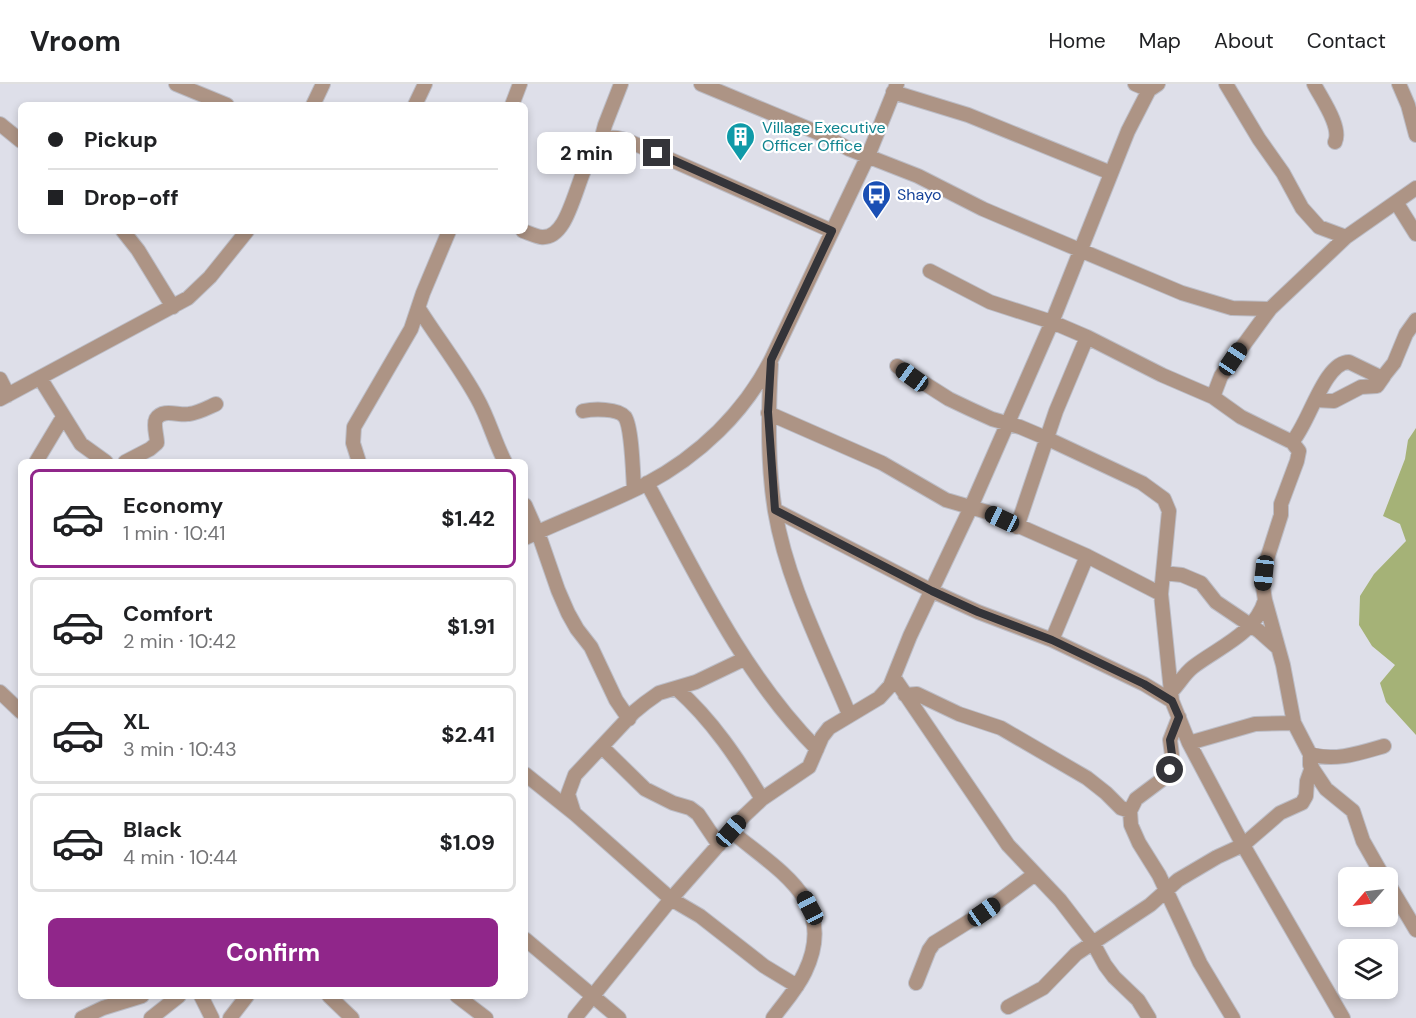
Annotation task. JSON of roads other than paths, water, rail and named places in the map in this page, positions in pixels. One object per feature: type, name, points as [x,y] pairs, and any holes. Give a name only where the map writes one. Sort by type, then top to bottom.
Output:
[{"type":"street","points":[[176,84],[220,102]]},
{"type":"street","points":[[314,102],[323,84]]},
{"type":"street","points":[[416,102],[425,84]]},
{"type":"street","points":[[513,102],[520,84]]},
{"type":"street","points":[[600,144],[621,84]]},
{"type":"street","points":[[701,84],[918,176],[983,209],[1182,293],[1232,308],[1270,309]]},
{"type":"street","points":[[575,1018],[671,899],[731,831],[762,799],[808,767],[825,733],[835,723],[885,693],[895,679],[910,636],[971,507],[1052,322],[1128,131],[1153,87],[1135,84]]},
{"type":"street","points":[[1226,84],[1259,139],[1283,173],[1302,208],[1319,227],[1346,237]]},
{"type":"street","points":[[1314,84],[1335,126],[1338,136],[1335,142]]},
{"type":"street","points":[[1399,84],[1412,106],[1416,135]]},
{"type":"street","points":[[531,535],[640,486],[695,451],[726,424],[757,386],[868,156],[895,88],[1111,173]]},
{"type":"street","points":[[0,124],[18,139]]},
{"type":"street","points":[[528,233],[542,237],[553,234],[561,225],[591,155],[600,144],[610,138],[619,138],[633,143],[832,231]]},
{"type":"street","points":[[1213,397],[1221,376],[1270,309],[1346,237],[1416,188]]},
{"type":"street","points":[[1396,202],[1416,234]]},
{"type":"street","points":[[125,234],[138,250],[173,307]]},
{"type":"street","points":[[0,379],[4,397],[173,307],[198,290],[245,234]]},
{"type":"street","points":[[358,459],[353,443],[354,427],[411,329],[448,234]]},
{"type":"street","points":[[930,271],[990,302],[1052,322],[1213,397],[1241,417],[1292,442],[1299,451],[1281,504],[1281,515],[1267,559],[1263,587],[1265,600],[1287,683],[1294,723],[1326,789],[1353,811],[1363,841],[1378,867]]},
{"type":"street","points":[[419,309],[477,397],[503,459]]},
{"type":"street","points":[[1316,400],[1328,402],[1338,400],[1361,387],[1377,386],[1394,363],[1406,334],[1416,320]]},
{"type":"street","points":[[1017,527],[1046,438],[1087,337]]},
{"type":"street","points":[[771,360],[768,412],[775,510],[786,556],[816,637],[849,714]]},
{"type":"street","points":[[1292,442],[1332,371],[1343,362],[1358,365],[1379,378],[1384,376]]},
{"type":"street","points":[[897,366],[949,399],[1006,424],[1046,438],[1133,479],[1164,498],[1169,511],[1161,594],[1172,696],[1179,717],[1189,742],[1243,845],[1343,1018]]},
{"type":"street","points":[[40,378],[81,444],[102,459]]},
{"type":"street","points":[[131,459],[157,443],[155,425],[160,415],[173,413],[187,415],[216,404]]},
{"type":"street","points":[[583,411],[601,409],[621,413],[625,418],[640,486],[744,659],[787,718],[817,749]]},
{"type":"street","points":[[768,412],[882,463],[946,500],[987,512],[1088,556],[1161,594]]},
{"type":"street","points":[[38,459],[63,417]]},
{"type":"street","points":[[775,510],[932,591],[978,612],[1052,640],[1172,696]]},
{"type":"street","points":[[528,520],[531,535],[568,613],[591,647],[616,700],[629,719]]},
{"type":"street","points":[[1052,640],[1088,556]]},
{"type":"street","points":[[1163,573],[1194,579],[1216,602],[1278,648]]},
{"type":"street","points":[[1172,696],[1191,669],[1207,656],[1227,645],[1250,625],[1262,609],[1265,600]]},
{"type":"street","points":[[575,814],[568,794],[575,776],[634,712],[656,695],[677,689],[744,659]]},
{"type":"street","points":[[895,679],[1004,839],[1060,900],[1093,943],[1114,978],[1138,1000],[1149,1018]]},
{"type":"street","points":[[677,689],[702,714],[729,747],[762,799]]},
{"type":"street","points":[[0,692],[18,709]]},
{"type":"street","points":[[905,695],[914,693],[959,714],[1001,729],[1087,778],[1121,808],[1130,811]]},
{"type":"street","points":[[930,729],[940,705]]},
{"type":"street","points":[[1179,717],[1170,740],[1172,755],[1168,773],[1141,794],[1130,811],[1131,825],[1154,865],[1200,963],[1233,1018]]},
{"type":"street","points":[[1189,742],[1256,724],[1294,723]]},
{"type":"street","points":[[1311,760],[1384,746]]},
{"type":"street","points":[[602,747],[645,789],[672,803],[690,808],[698,814],[719,845]]},
{"type":"street","points":[[1008,1007],[1043,988],[1076,954],[1150,905],[1195,869],[1243,845],[1280,813],[1302,803],[1306,796],[1311,760]]},
{"type":"street","points":[[528,776],[575,814],[671,899],[700,916],[764,966],[797,986]]},
{"type":"street","points":[[731,831],[802,893],[813,918],[814,942],[810,960],[797,986],[773,1018]]},
{"type":"street","points":[[916,983],[934,943],[984,912],[1035,874]]},
{"type":"street","points":[[1398,900],[1416,930]]},
{"type":"street","points":[[528,941],[619,1018]]},
{"type":"street","points":[[82,1018],[103,1008],[132,999]]},
{"type":"street","points":[[151,1018],[175,999]]},
{"type":"street","points":[[202,999],[212,1018]]},
{"type":"street","points":[[229,1018],[245,999]]},
{"type":"street","points":[[332,999],[352,1018]]},
{"type":"street","points":[[461,999],[486,1018]]},
{"type":"place","name":"Village Executive Officer Office","points":[[741,162]]},
{"type":"place","name":"Shayo","points":[[876,220]]}]
